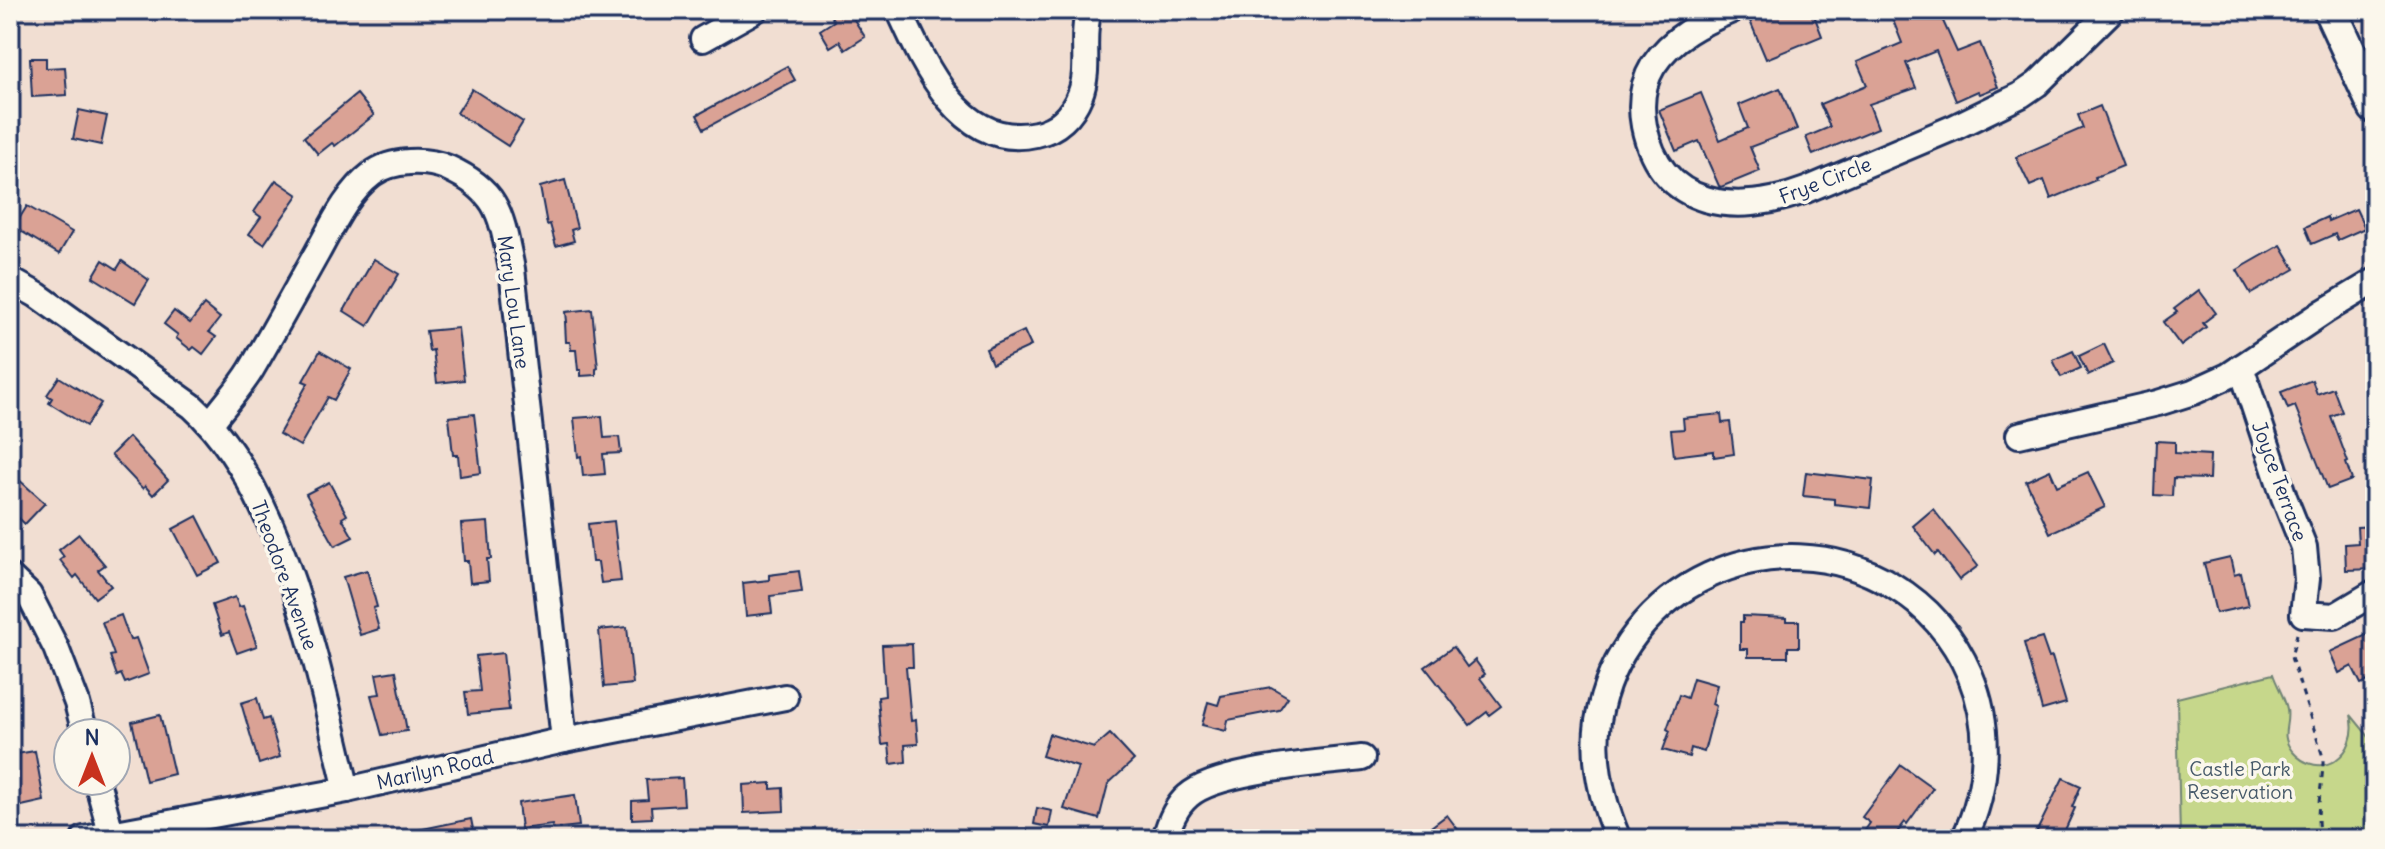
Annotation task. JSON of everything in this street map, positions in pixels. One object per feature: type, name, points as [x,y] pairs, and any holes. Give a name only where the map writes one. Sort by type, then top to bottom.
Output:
[{"type":"main road","points":[[2330,10],[2375,107]]},
{"type":"street","points":[[703,39],[755,10]]},
{"type":"street","points":[[899,10],[949,101],[975,125],[1001,135],[1025,137],[1047,132],[1069,115],[1081,93],[1089,10]]},
{"type":"street","name":"Frye Circle","points":[[1732,10],[1691,28],[1655,64],[1643,91],[1643,119],[1654,158],[1676,183],[1699,197],[1751,205],[1806,190],[1955,127],[2021,95],[2047,75],[2112,10]]},
{"type":"street","name":"Mary Lou Lane","points":[[211,423],[249,373],[347,200],[374,172],[397,164],[419,162],[444,166],[469,178],[485,191],[496,207],[512,269],[564,740]]},
{"type":"street","name":"Theodore Avenue","points":[[10,280],[37,295],[156,379],[211,423],[249,481],[274,535],[307,626],[347,790]]},
{"type":"street","points":[[2019,435],[2193,392],[2228,376],[2375,281]]},
{"type":"street","name":"Joyce Terrace","points":[[2241,367],[2304,547],[2307,579],[2303,614]]},
{"type":"street","points":[[1618,839],[1606,813],[1599,783],[1597,737],[1605,692],[1633,637],[1652,614],[1696,581],[1730,566],[1790,556],[1821,558],[1851,565],[1892,585],[1928,613],[1964,661],[1976,689],[1986,749],[1984,779],[1977,809],[1964,839]]},
{"type":"street","points":[[10,577],[29,595],[56,648],[81,717]]},
{"type":"street","points":[[2303,614],[2335,616],[2375,592]]},
{"type":"street","name":"Marilyn Road","points":[[84,839],[347,790],[564,740],[785,697]]},
{"type":"street","points":[[1165,839],[1177,808],[1188,795],[1201,787],[1247,773],[1362,758]]},
{"type":"street","points":[[101,797],[111,833]]},
{"type":"path","points":[[2303,614],[2291,657],[2323,757],[2318,822],[2321,839]]},
{"type":"green space","name":"Castle Park Reservation","points":[[2273,674],[2287,709],[2286,740],[2303,761],[2314,765],[2336,760],[2350,742],[2351,715],[2375,744],[2375,839],[2180,839],[2177,698]]},
{"type":"building","points":[[827,10],[848,10],[865,37],[845,50],[840,41],[830,47],[820,30],[834,21]]},
{"type":"building","points":[[1777,10],[1812,10],[1822,36],[1766,59],[1750,21]]},
{"type":"building","points":[[1889,10],[1938,10],[1957,52],[1980,43],[1998,87],[1980,94],[1978,91],[1956,101],[1936,51],[1906,63],[1916,88],[1869,104],[1878,128],[1813,155],[1806,137],[1830,127],[1820,104],[1867,85],[1857,62],[1902,43]]},
{"type":"building","points":[[30,58],[46,58],[46,68],[65,67],[67,95],[32,97]]},
{"type":"building","points":[[787,66],[795,80],[704,129],[697,115]]},
{"type":"building","points":[[1780,88],[1797,129],[1750,147],[1760,171],[1721,187],[1699,141],[1676,151],[1659,110],[1701,93],[1720,140],[1748,128],[1739,105]]},
{"type":"building","points":[[472,89],[523,122],[508,146],[457,113]]},
{"type":"building","points":[[357,94],[374,115],[335,146],[332,143],[318,154],[304,137]]},
{"type":"building","points":[[2100,106],[2123,166],[2051,199],[2044,180],[2030,186],[2016,157],[2083,128],[2078,115]]},
{"type":"building","points":[[79,110],[107,116],[101,145],[73,139]]},
{"type":"building","points":[[276,180],[298,195],[264,244],[249,234],[261,217],[254,212]]},
{"type":"building","points":[[565,180],[577,228],[571,230],[574,241],[556,246],[550,224],[547,225],[540,187]]},
{"type":"building","points":[[27,206],[72,232],[59,254],[14,227]]},
{"type":"building","points":[[2356,209],[2365,228],[2338,240],[2335,234],[2312,244],[2305,227]]},
{"type":"building","points":[[2281,245],[2295,269],[2251,294],[2237,270]]},
{"type":"building","points":[[374,259],[399,274],[368,326],[344,311]]},
{"type":"building","points":[[103,260],[117,269],[122,261],[149,280],[135,303],[93,277]]},
{"type":"building","points":[[2199,290],[2216,313],[2203,323],[2206,327],[2181,346],[2163,322],[2177,312],[2174,309]]},
{"type":"building","points":[[204,305],[220,318],[209,332],[216,337],[203,354],[194,347],[191,350],[164,324],[174,311],[190,323]]},
{"type":"building","points":[[592,309],[598,368],[596,375],[581,376],[576,350],[571,350],[570,342],[566,342],[566,312]]},
{"type":"building","points":[[458,328],[464,380],[437,383],[433,350],[429,351],[426,331]]},
{"type":"building","points":[[1024,331],[1031,346],[992,364],[986,349]]},
{"type":"building","points":[[2104,344],[2113,363],[2088,375],[2079,356]]},
{"type":"building","points":[[320,351],[351,369],[334,400],[328,397],[300,446],[279,434],[308,383],[303,381]]},
{"type":"building","points":[[2073,351],[2081,368],[2061,377],[2053,360]]},
{"type":"building","points":[[59,377],[101,403],[86,426],[49,403],[52,398],[47,395]]},
{"type":"building","points":[[2312,380],[2317,394],[2333,388],[2342,412],[2331,416],[2352,480],[2328,489],[2295,406],[2288,409],[2281,392]]},
{"type":"building","points":[[474,414],[481,473],[460,476],[458,455],[453,455],[449,417]]},
{"type":"building","points":[[1721,414],[1722,423],[1730,422],[1734,454],[1714,457],[1714,451],[1674,456],[1671,430],[1684,429],[1683,418]]},
{"type":"building","points":[[602,416],[604,438],[619,437],[621,453],[603,454],[605,474],[583,476],[574,418]]},
{"type":"building","points":[[129,437],[168,480],[153,495],[145,486],[143,489],[111,455]]},
{"type":"building","points":[[2156,441],[2175,442],[2175,453],[2210,455],[2209,479],[2173,478],[2172,496],[2154,495]]},
{"type":"building","points":[[2050,470],[2057,486],[2088,472],[2105,507],[2050,533],[2026,481]]},
{"type":"building","points":[[1806,472],[1873,480],[1870,508],[1834,504],[1834,499],[1803,496]]},
{"type":"building","points":[[17,478],[45,503],[25,524],[10,510],[10,486]]},
{"type":"building","points":[[329,482],[347,515],[342,518],[353,537],[335,546],[306,494]]},
{"type":"building","points":[[1933,509],[1978,566],[1959,580],[1913,526]]},
{"type":"building","points":[[197,516],[221,563],[197,575],[173,529]]},
{"type":"building","points":[[614,521],[621,581],[601,583],[598,562],[592,562],[588,524]]},
{"type":"building","points":[[488,522],[489,581],[470,583],[468,561],[464,561],[461,524]]},
{"type":"building","points":[[2375,526],[2375,569],[2346,570],[2345,544],[2358,543],[2357,527]]},
{"type":"building","points":[[79,534],[105,565],[98,570],[111,586],[95,598],[60,560],[64,557],[59,550]]},
{"type":"building","points":[[2230,557],[2234,575],[2241,573],[2248,606],[2216,613],[2204,563]]},
{"type":"building","points":[[367,570],[377,607],[373,608],[379,629],[360,635],[343,577]]},
{"type":"building","points":[[799,571],[802,592],[770,596],[772,613],[746,616],[743,583],[769,580],[769,575]]},
{"type":"building","points":[[235,597],[239,607],[243,606],[257,646],[237,653],[229,632],[222,635],[212,605]]},
{"type":"building","points":[[121,615],[130,640],[136,638],[149,674],[125,683],[121,674],[117,676],[110,656],[114,655],[102,622]]},
{"type":"building","points":[[1743,616],[1799,621],[1799,647],[1788,647],[1788,657],[1748,657],[1748,649],[1740,649],[1740,622],[1743,622]]},
{"type":"building","points":[[627,627],[633,684],[604,687],[599,630]]},
{"type":"building","points":[[2375,631],[2375,678],[2361,684],[2352,666],[2339,673],[2330,652]]},
{"type":"building","points":[[2042,638],[2049,658],[2052,657],[2066,703],[2042,710],[2024,643]]},
{"type":"building","points":[[912,644],[913,667],[906,667],[911,721],[916,720],[918,744],[905,745],[906,762],[891,764],[889,744],[882,745],[878,697],[885,696],[882,645]]},
{"type":"building","points":[[1453,647],[1467,667],[1475,660],[1485,674],[1480,678],[1501,706],[1470,725],[1425,667]]},
{"type":"building","points":[[503,653],[509,710],[468,714],[465,692],[480,691],[476,656]]},
{"type":"building","points":[[396,671],[407,731],[382,735],[371,695],[380,694],[376,674]]},
{"type":"building","points":[[1693,678],[1717,685],[1712,704],[1716,706],[1704,752],[1691,748],[1689,757],[1663,750],[1679,695],[1687,698]]},
{"type":"building","points":[[1271,687],[1288,697],[1279,710],[1228,720],[1226,731],[1202,725],[1208,702],[1218,705],[1221,696]]},
{"type":"building","points":[[257,698],[263,720],[269,718],[280,757],[259,764],[241,703]]},
{"type":"building","points":[[160,715],[174,774],[146,781],[132,722]]},
{"type":"building","points":[[1049,734],[1094,748],[1110,734],[1134,760],[1108,784],[1099,819],[1064,809],[1078,767],[1042,756]]},
{"type":"building","points":[[35,751],[44,801],[17,807],[10,755]]},
{"type":"building","points":[[1901,765],[1933,788],[1892,839],[1859,839],[1870,823],[1862,817]]},
{"type":"building","points":[[682,778],[684,805],[651,807],[652,818],[632,819],[632,801],[648,800],[646,780]]},
{"type":"building","points":[[2063,778],[2081,786],[2061,839],[2033,839]]},
{"type":"building","points":[[771,783],[771,789],[783,788],[784,811],[744,813],[743,785]]},
{"type":"building","points":[[575,795],[579,826],[521,829],[518,803]]},
{"type":"building","points":[[1037,808],[1052,811],[1049,827],[1034,824]]},
{"type":"building","points":[[1447,815],[1465,839],[1415,839]]},
{"type":"building","points":[[471,819],[475,839],[408,839],[408,832]]}]
